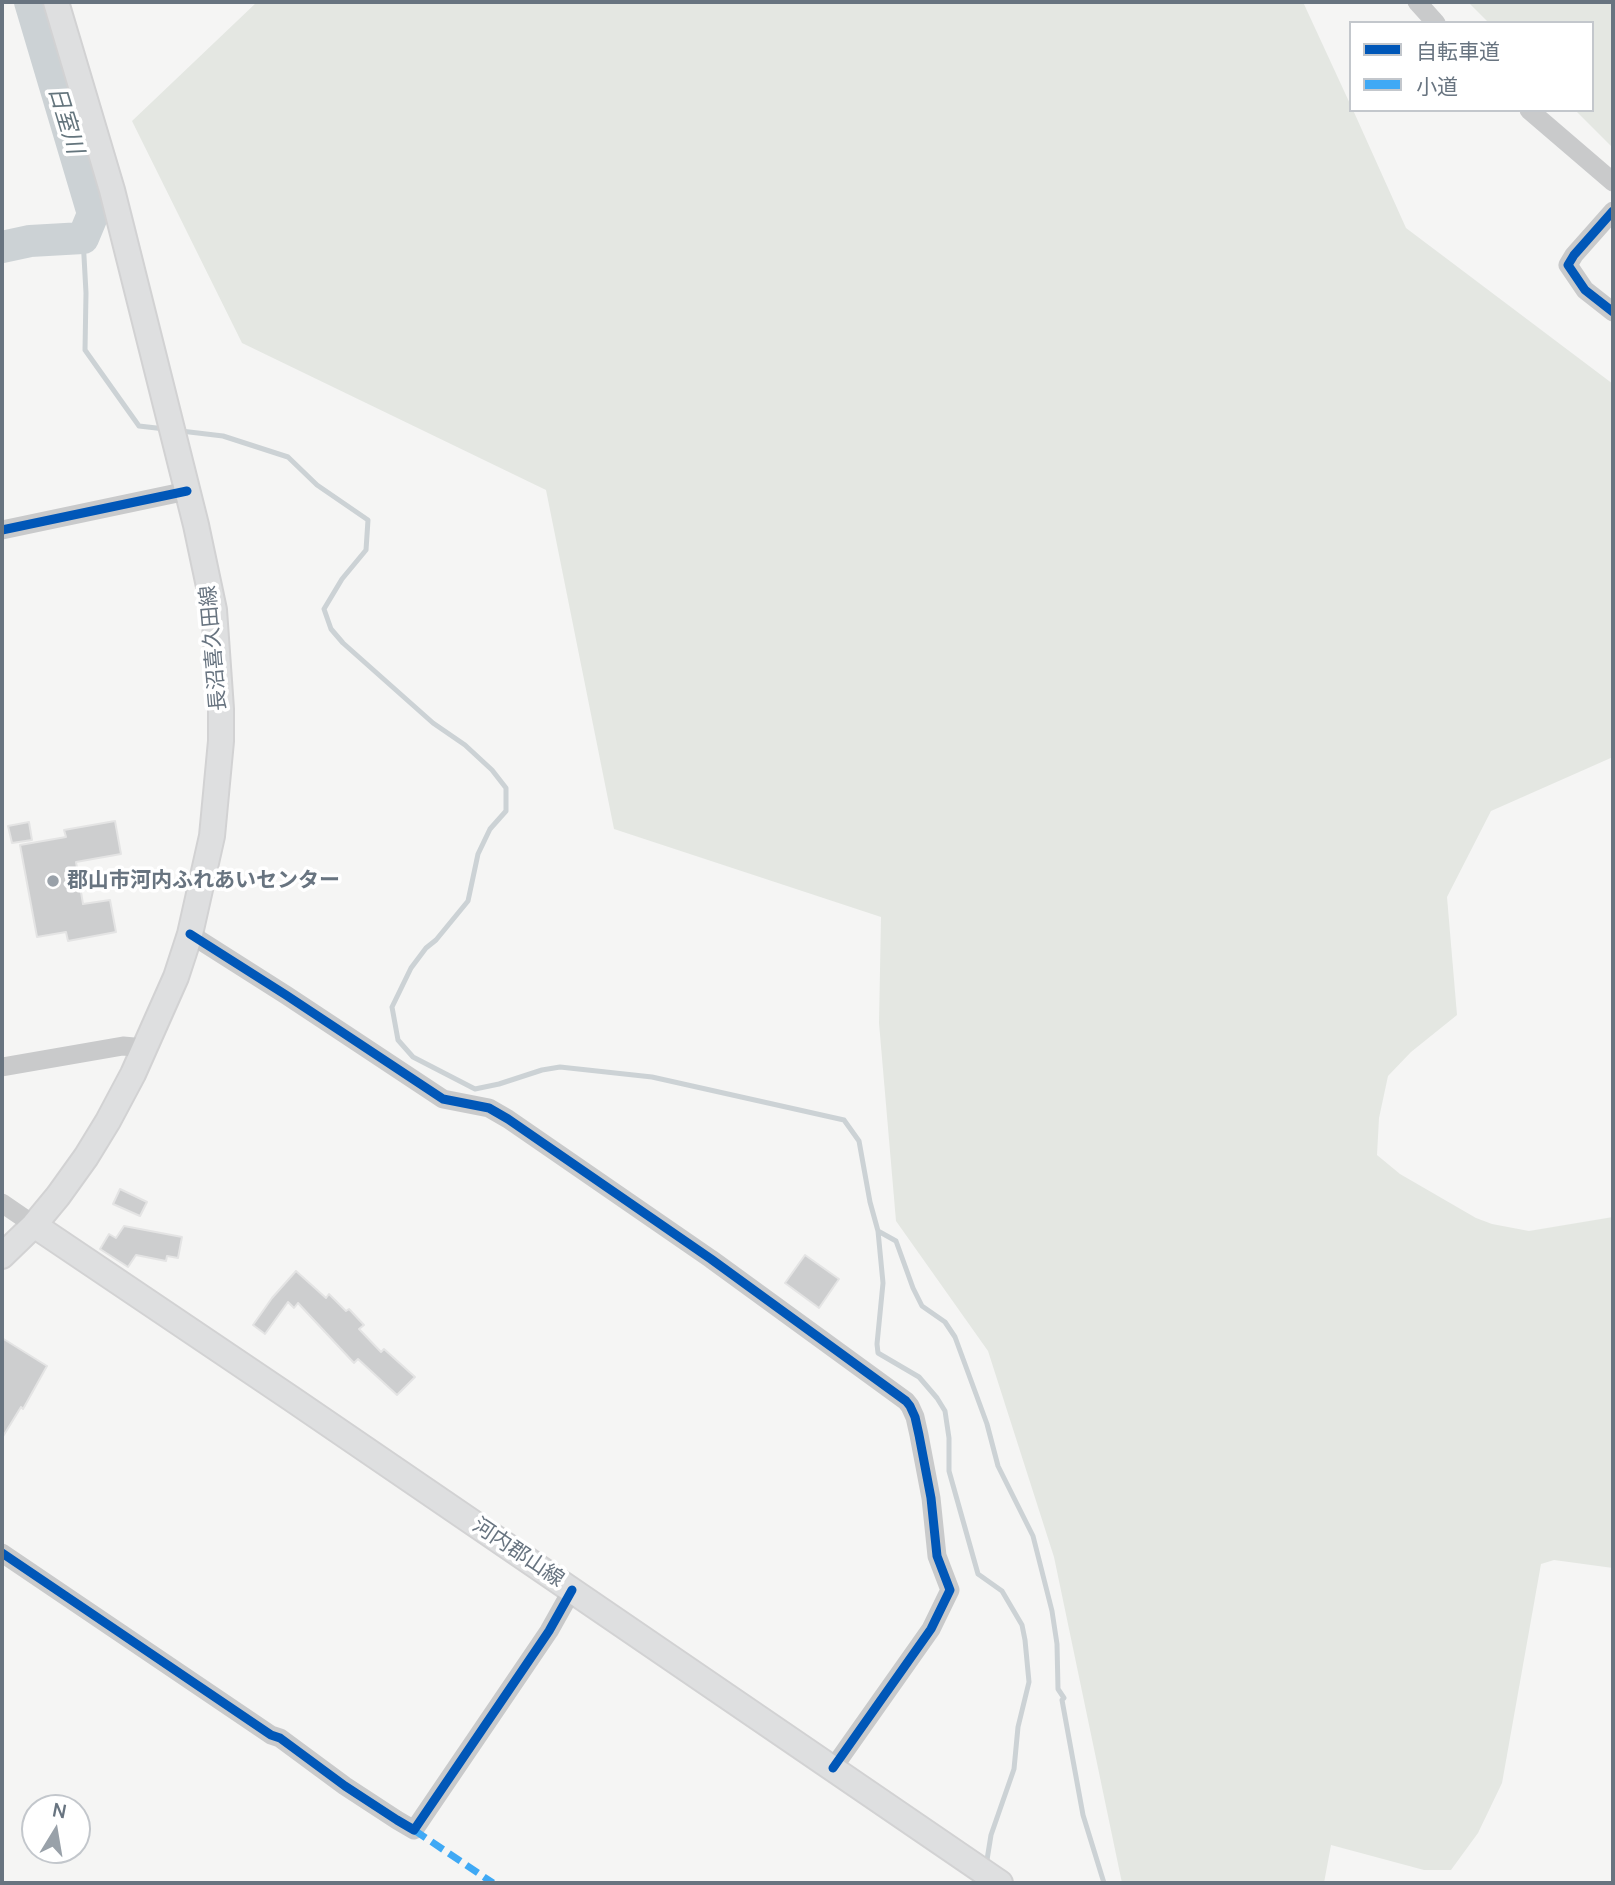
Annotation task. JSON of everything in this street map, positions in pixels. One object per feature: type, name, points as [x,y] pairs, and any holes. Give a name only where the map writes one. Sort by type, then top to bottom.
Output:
[{"type":"main road","name":"長沼喜久田線","points":[[2,1255],[34,1225],[86,1157],[145,1048],[176,977],[190,934],[212,836],[221,731],[214,610],[197,525],[112,190],[56,2]]},
{"type":"main road","name":"河内郡山線","points":[[34,1225],[999,1882]]},
{"type":"street","points":[[1417,2],[1434,21]]},
{"type":"street","points":[[1531,112],[1613,183]]},
{"type":"street","points":[[1613,211],[1568,265],[1584,290],[1613,312]]},
{"type":"street","points":[[2,530],[187,491]]},
{"type":"street","points":[[190,934],[443,1099],[489,1108],[508,1119],[711,1259],[910,1406],[915,1417],[931,1498],[937,1556],[950,1590],[931,1629],[833,1768]]},
{"type":"street","points":[[2,1067],[123,1046],[145,1048]]},
{"type":"street","points":[[2,1203],[34,1225]]},
{"type":"street","points":[[2,1553],[414,1830],[549,1631],[572,1590]]},
{"type":"shaded area","points":[[257,2],[1303,2],[1349,102],[1349,112],[1354,112],[1406,228],[1613,384],[1613,757],[1491,811],[1447,897],[1457,1015],[1411,1052],[1388,1076],[1379,1118],[1377,1155],[1400,1174],[1476,1218],[1529,1231],[1613,1217],[1613,1568],[1554,1560],[1541,1564],[1502,1783],[1478,1833],[1451,1870],[1424,1870],[1331,1845],[1324,1883],[1122,1883],[1054,1557],[988,1351],[896,1221],[879,1023],[881,917],[614,829],[546,490],[242,343],[132,121]]},
{"type":"shaded area","points":[[1468,2],[1613,2],[1613,148],[1577,112],[1594,112],[1594,21],[1487,21]]},
{"type":"building","name":"郡山市河内ふれあいセンター","points":[[115,821],[121,854],[76,862],[83,904],[110,900],[116,932],[68,941],[66,932],[37,937],[20,845],[66,837],[64,830]]},
{"type":"building","points":[[29,822],[32,840],[12,843],[8,826]]},
{"type":"building","points":[[120,1189],[147,1202],[140,1216],[113,1204]]},
{"type":"building","points":[[124,1226],[182,1237],[178,1258],[167,1256],[166,1261],[136,1255],[128,1267],[100,1249],[109,1234],[116,1238]]},
{"type":"building","points":[[805,1255],[839,1279],[819,1308],[785,1283]]},
{"type":"building","points":[[296,1271],[326,1298],[329,1294],[346,1311],[349,1309],[364,1325],[359,1329],[381,1352],[384,1349],[415,1377],[397,1395],[358,1359],[354,1363],[298,1303],[294,1308],[288,1302],[265,1334],[253,1325]]},
{"type":"building","points":[[2,1338],[47,1366],[23,1409],[21,1407],[2,1438]]},
{"type":"waterway","name":"日室川","points":[[2,247],[30,241],[83,238],[93,214],[30,2]]},
{"type":"waterway","points":[[83,238],[85,350],[139,426],[165,429]]},
{"type":"waterway","points":[[181,431],[223,436],[288,457],[317,485],[368,520],[366,550],[342,579],[324,609],[331,629],[343,643],[433,723],[465,745],[492,770],[506,788],[506,811],[490,829],[478,854],[468,901],[411,968],[392,1007],[398,1040],[413,1057],[475,1089],[560,1067],[652,1077],[844,1120],[859,1141],[878,1231],[883,1283],[878,1353],[919,1377],[945,1411],[949,1438],[949,1471],[978,1574],[1002,1591],[1022,1625],[1025,1640],[1029,1682],[1018,1727],[1014,1769],[991,1835],[986,1866]]},
{"type":"waterway","points":[[878,1231],[896,1241],[922,1306],[945,1322],[955,1337],[987,1424],[998,1466],[1033,1536],[1052,1611],[1057,1644],[1058,1689],[1064,1698],[1062,1700],[1083,1815],[1104,1883]]},
{"type":"marked path","points":[[414,1830],[493,1883]]},
{"type":"cycle path","points":[[1613,211],[1568,265],[1585,290],[1613,312]]},
{"type":"cycle path","points":[[2,530],[187,491]]},
{"type":"cycle path","points":[[190,934],[443,1099],[489,1108],[508,1119],[711,1259],[910,1406],[915,1417],[931,1498],[937,1556],[950,1590],[931,1629],[833,1768]]},
{"type":"cycle path","points":[[2,1553],[414,1830],[549,1631],[572,1590]]},
{"type":"place","name":"郡山市河内ふれあいセンター","points":[[53,881]]}]
